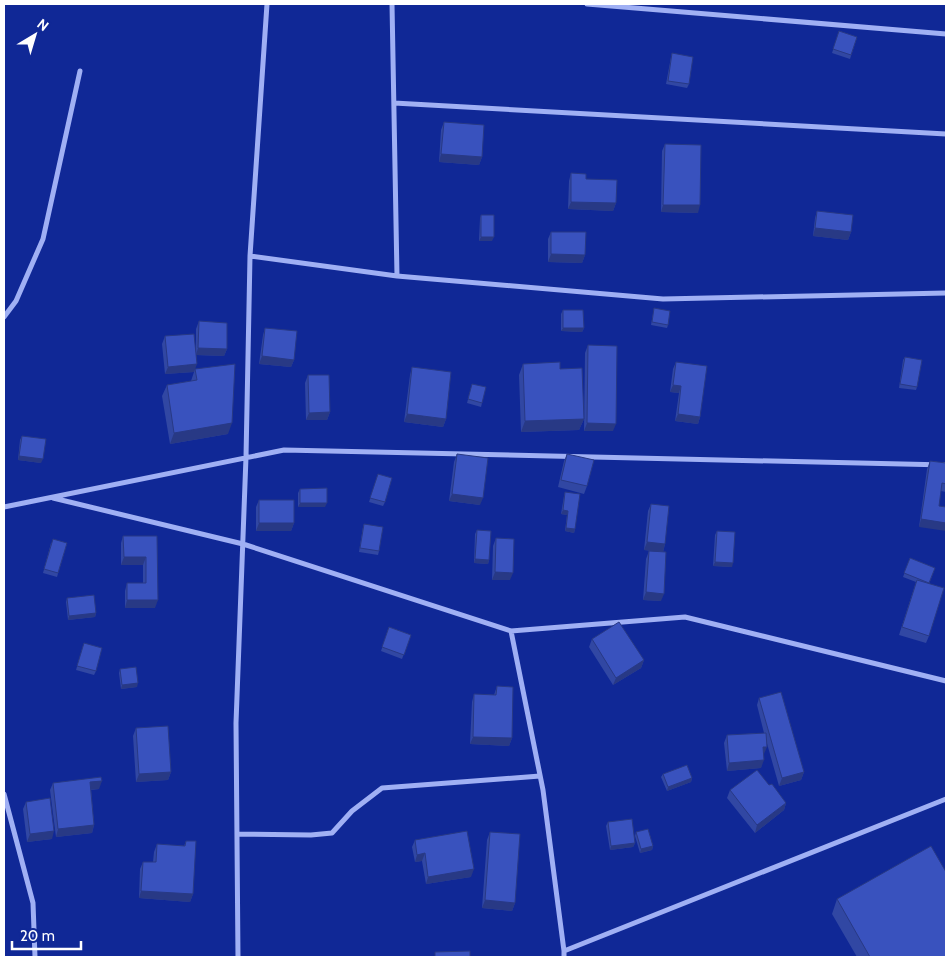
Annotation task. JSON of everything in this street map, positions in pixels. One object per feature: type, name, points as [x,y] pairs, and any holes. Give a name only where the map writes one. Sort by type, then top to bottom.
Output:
[{"type":"street","points":[[238,957],[236,723],[246,457],[250,256],[267,4]]},
{"type":"street","points":[[392,4],[397,276]]},
{"type":"street","points":[[587,4],[946,34]]},
{"type":"street","points":[[4,317],[16,301],[43,239],[80,71]]},
{"type":"street","points":[[394,103],[946,134]]},
{"type":"street","points":[[250,256],[397,276],[663,299],[946,293]]},
{"type":"street","points":[[4,507],[284,450],[946,465]]},
{"type":"street","points":[[50,498],[243,544],[511,631],[685,616],[946,681]]},
{"type":"street","points":[[511,631],[543,790],[564,957]]},
{"type":"street","points":[[237,834],[311,835],[332,833],[352,811],[382,788],[540,776]]},
{"type":"street","points":[[4,794],[33,904],[35,957]]},
{"type":"street","points":[[564,951],[946,799]]},
{"type":"building","points":[[839,31],[857,37],[851,55],[833,49]]},
{"type":"building","points":[[672,53],[693,57],[689,84],[668,81]]},
{"type":"building","points":[[444,122],[484,125],[482,157],[441,154]]},
{"type":"building","points":[[665,144],[701,145],[700,205],[663,205]]},
{"type":"building","points":[[571,173],[586,174],[586,179],[617,180],[616,203],[571,202]]},
{"type":"building","points":[[817,211],[853,215],[851,232],[815,228]]},
{"type":"building","points":[[481,215],[494,215],[494,237],[481,237]]},
{"type":"building","points":[[551,232],[586,232],[585,255],[551,254]]},
{"type":"building","points":[[654,308],[670,311],[668,325],[652,322]]},
{"type":"building","points":[[563,310],[583,310],[584,328],[563,328]]},
{"type":"building","points":[[199,321],[227,323],[227,349],[198,348]]},
{"type":"building","points":[[265,328],[297,331],[294,360],[262,356]]},
{"type":"building","points":[[194,334],[197,364],[168,367],[165,336]]},
{"type":"building","points":[[588,345],[617,346],[616,424],[587,423]]},
{"type":"building","points":[[905,357],[922,360],[917,387],[900,384]]},
{"type":"building","points":[[560,362],[560,369],[582,368],[584,419],[525,421],[523,364]]},
{"type":"building","points":[[676,362],[707,366],[700,417],[678,414],[681,386],[673,385]]},
{"type":"building","points":[[235,364],[232,423],[174,433],[167,385],[197,380],[195,369]]},
{"type":"building","points":[[412,367],[451,372],[446,419],[407,414]]},
{"type":"building","points":[[308,375],[329,375],[330,412],[309,413]]},
{"type":"building","points":[[472,384],[486,387],[482,403],[468,399]]},
{"type":"building","points":[[22,436],[46,439],[43,459],[19,456]]},
{"type":"building","points":[[457,454],[488,458],[483,498],[452,494]]},
{"type":"building","points":[[567,454],[594,460],[587,486],[561,480]]},
{"type":"building","points":[[930,461],[946,463],[946,484],[942,483],[939,506],[946,507],[946,523],[921,519]]},
{"type":"building","points":[[378,474],[392,478],[385,502],[370,498]]},
{"type":"building","points":[[327,488],[327,503],[300,503],[300,489]]},
{"type":"building","points":[[565,492],[580,494],[575,529],[566,528],[568,511],[563,510]]},
{"type":"building","points":[[259,500],[294,500],[294,523],[259,523]]},
{"type":"building","points":[[651,504],[669,506],[665,544],[647,542]]},
{"type":"building","points":[[364,524],[383,527],[379,551],[360,548]]},
{"type":"building","points":[[477,530],[491,531],[489,560],[475,559]]},
{"type":"building","points":[[717,531],[735,532],[733,563],[715,562]]},
{"type":"building","points":[[123,536],[157,536],[158,600],[127,600],[127,583],[146,583],[146,557],[124,557]]},
{"type":"building","points":[[496,538],[514,539],[513,573],[495,572]]},
{"type":"building","points":[[53,539],[67,543],[58,573],[44,569]]},
{"type":"building","points":[[649,551],[666,552],[664,594],[646,592]]},
{"type":"building","points":[[910,558],[935,568],[929,583],[904,573]]},
{"type":"building","points":[[917,580],[944,588],[929,636],[902,627]]},
{"type":"building","points":[[94,595],[96,613],[69,616],[67,598]]},
{"type":"building","points":[[619,622],[644,660],[616,678],[592,639]]},
{"type":"building","points":[[389,627],[411,635],[404,655],[382,647]]},
{"type":"building","points":[[84,643],[102,648],[96,671],[77,666]]},
{"type":"building","points":[[136,667],[138,683],[122,685],[120,669]]},
{"type":"building","points":[[497,686],[513,687],[512,738],[473,737],[474,694],[496,695]]},
{"type":"building","points":[[781,692],[804,772],[782,778],[759,698]]},
{"type":"building","points":[[168,726],[171,772],[139,774],[136,728]]},
{"type":"building","points":[[766,733],[767,747],[763,747],[764,760],[729,763],[727,735]]},
{"type":"building","points":[[687,765],[692,778],[668,787],[663,774]]},
{"type":"building","points":[[757,770],[769,785],[772,784],[786,803],[757,825],[730,790]]},
{"type":"building","points":[[101,777],[102,781],[90,782],[94,825],[58,829],[53,783]]},
{"type":"building","points":[[50,798],[54,831],[30,834],[26,802]]},
{"type":"building","points":[[632,819],[635,843],[611,846],[608,822]]},
{"type":"building","points":[[648,829],[653,846],[641,849],[636,832]]},
{"type":"building","points":[[467,831],[474,869],[428,877],[425,853],[417,855],[415,840]]},
{"type":"building","points":[[490,832],[520,834],[515,903],[485,900]]},
{"type":"building","points":[[186,841],[196,841],[193,894],[141,891],[143,862],[156,862],[157,844],[185,846]]},
{"type":"building","points":[[931,846],[946,872],[946,957],[870,957],[837,899]]},
{"type":"building","points":[[470,951],[470,957],[435,957],[435,952]]}]
